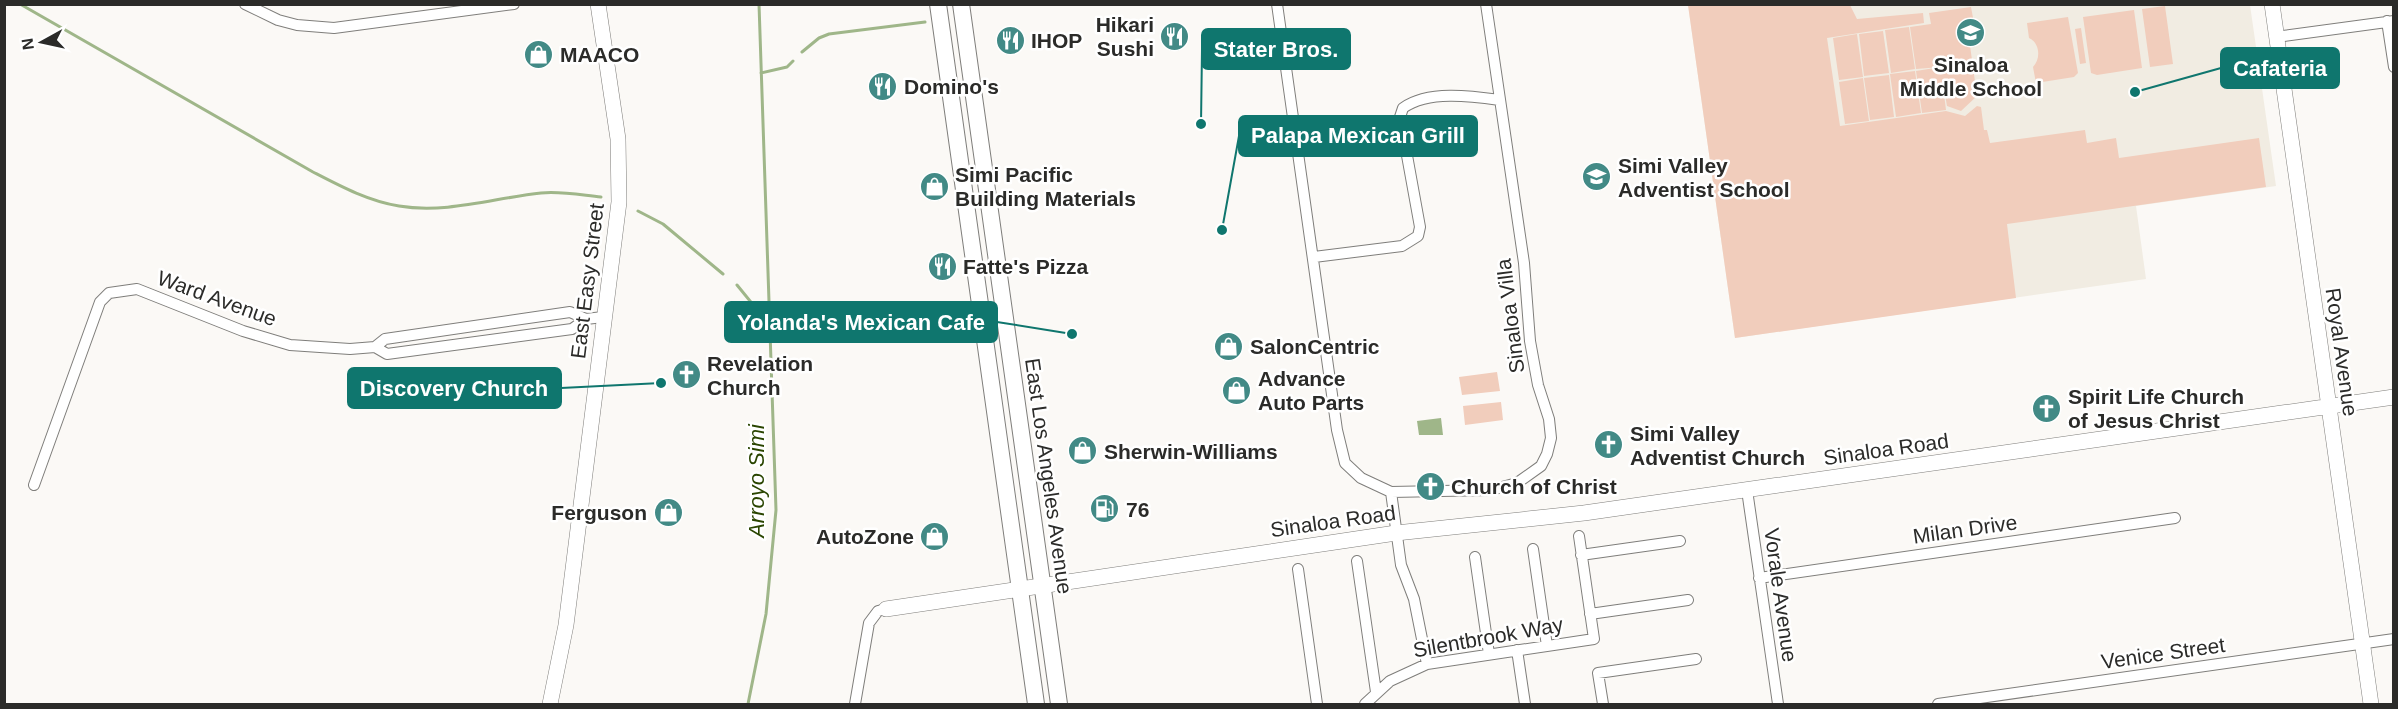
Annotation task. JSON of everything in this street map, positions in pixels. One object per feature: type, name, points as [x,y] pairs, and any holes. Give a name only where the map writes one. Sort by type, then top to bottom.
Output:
[{"type":"main road","name":"East Los Angeles Avenue","points":[[938,4],[1036,705]]},
{"type":"main road","name":"East Los Angeles Avenue","points":[[961,4],[1059,705]]},
{"type":"street","points":[[245,4],[278,20],[297,25],[334,28],[514,4]]},
{"type":"street","name":"East Easy Street","points":[[550,705],[566,625],[619,202],[620,165],[614,106],[598,4]]},
{"type":"street","name":"Sinaloa Villa","points":[[1277,4],[1337,430],[1345,463],[1361,478],[1391,492],[1491,490],[1517,483],[1541,466],[1551,438],[1549,419],[1538,385],[1530,341],[1524,262],[1486,4]]},
{"type":"street","name":"Royal Avenue","points":[[2272,4],[2371,705]]},
{"type":"street","points":[[2276,37],[2390,21],[2394,67]]},
{"type":"street","points":[[1314,257],[1402,246],[1418,237],[1420,227],[1400,117],[1403,108],[1423,99],[1481,97],[1500,100]]},
{"type":"street","name":"Ward Avenue","points":[[34,485],[100,302],[109,293],[137,289],[243,331],[290,345],[324,349],[375,347],[387,354],[572,328],[586,319],[603,317]]},
{"type":"street","name":"Ward Avenue","points":[[375,347],[385,339],[570,312],[586,319]]},
{"type":"street","points":[[454,328],[457,344]]},
{"type":"street","name":"Sinaloa Road","points":[[886,609],[1395,530],[1584,513],[2394,397]]},
{"type":"street","name":"Vorale Avenue","points":[[1747,490],[1778,705]]},
{"type":"street","points":[[1391,492],[1401,566],[1414,599],[1427,664]]},
{"type":"street","name":"Milan Drive","points":[[1759,578],[2175,518]]},
{"type":"street","points":[[1579,536],[1590,614],[1688,600]]},
{"type":"street","points":[[1581,555],[1680,541]]},
{"type":"street","points":[[1533,549],[1547,646]]},
{"type":"street","points":[[1475,557],[1489,654]]},
{"type":"street","points":[[1357,561],[1376,692]]},
{"type":"street","points":[[1298,569],[1317,705]]},
{"type":"street","points":[[855,705],[869,623],[878,611],[886,609]]},
{"type":"street","name":"Silentbrook Way","points":[[1365,705],[1376,692],[1407,671],[1427,664],[1594,639],[1590,614]]},
{"type":"street","name":"Venice Street","points":[[1938,705],[1994,700],[2394,639]]},
{"type":"street","points":[[1517,650],[1525,705]]},
{"type":"street","points":[[1603,705],[1599,673],[1696,658]]},
{"type":"shaded area","points":[[1688,5],[2250,5],[2276,186],[2136,206],[2146,279],[1735,338]]},
{"type":"shaded area","points":[[1688,5],[1850,5],[1857,19],[1923,13],[1924,23],[1827,38],[1840,126],[1946,111],[1965,116],[1977,106],[1981,107],[1984,130],[1987,130],[1990,143],[2085,130],[2087,143],[2116,138],[2119,158],[2259,138],[2266,187],[2007,224],[2016,298],[1735,338]]},
{"type":"shaded area","points":[[2165,6],[2173,64],[2150,67],[2142,9]]},
{"type":"shaded area","points":[[1971,7],[1974,23],[1967,24],[1977,96],[1961,111],[1947,106],[1942,78],[1946,110],[1922,113],[1916,71],[1941,67],[1916,69],[1910,27],[1931,24],[1929,13]]},
{"type":"shaded area","points":[[2134,10],[2142,68],[2097,75],[2091,73],[2083,17]]},
{"type":"shaded area","points":[[2068,17],[2078,73],[2074,77],[2036,83],[2033,67],[2036,64],[2038,51],[2033,40],[2029,38],[2027,23]]},
{"type":"shaded area","points":[[1909,27],[1915,69],[1891,73],[1885,30]]},
{"type":"shaded area","points":[[2081,28],[2086,63],[2080,64],[2075,29]]},
{"type":"shaded area","points":[[1883,31],[1889,73],[1864,76],[1859,34]]},
{"type":"shaded area","points":[[1857,34],[1863,77],[1839,80],[1833,38]]},
{"type":"shaded area","points":[[1915,71],[1921,113],[1896,117],[1890,74]]},
{"type":"shaded area","points":[[1889,75],[1894,117],[1870,120],[1864,78]]},
{"type":"shaded area","points":[[1863,78],[1869,121],[1845,124],[1839,82]]},
{"type":"shaded area","points":[[1497,372],[1500,391],[1462,395],[1459,377]]},
{"type":"shaded area","points":[[1501,402],[1503,420],[1465,425],[1463,406]]},
{"type":"shaded area","points":[[1441,418],[1443,435],[1419,435],[1417,421]]},
{"type":"waterway","points":[[20,4],[313,172],[376,201],[399,206],[434,208],[541,193],[601,197]]},
{"type":"waterway","name":"Arroyo Simi","points":[[748,704],[766,614],[776,510],[759,4]]},
{"type":"waterway","points":[[802,52],[819,38],[829,34],[925,22]]},
{"type":"waterway","points":[[761,73],[787,67],[793,61]]},
{"type":"waterway","points":[[638,211],[663,224],[723,274]]},
{"type":"waterway","points":[[737,285],[768,323]]},
{"type":"place","name":"Sinaloa Middle School","points":[[1971,33]]},
{"type":"place","name":"Hikari Sushi","points":[[1175,36]]},
{"type":"place","name":"IHOP","points":[[1010,40]]},
{"type":"place","name":"MAACO","points":[[539,54]]},
{"type":"place","name":"Domino's","points":[[883,86]]},
{"type":"place","name":"Cafateria","points":[[2135,92]]},
{"type":"place","name":"Stater Bros.","points":[[1201,124]]},
{"type":"place","name":"Simi Valley Adventist School","points":[[1597,177]]},
{"type":"place","name":"Simi Pacific Building Materials","points":[[934,186]]},
{"type":"place","name":"Palapa Mexican Grill","points":[[1222,230]]},
{"type":"place","name":"Fatte's Pizza","points":[[942,266]]},
{"type":"place","name":"Yolanda's Mexican Cafe","points":[[1072,334]]},
{"type":"place","name":"SalonCentric","points":[[1229,346]]},
{"type":"place","name":"Revelation Church","points":[[686,375]]},
{"type":"place","name":"Discovery Church","points":[[661,383]]},
{"type":"place","name":"Advance Auto Parts","points":[[1237,390]]},
{"type":"place","name":"Spirit Life Church of Jesus Christ","points":[[2047,408]]},
{"type":"place","name":"Simi Valley Adventist Church","points":[[1609,445]]},
{"type":"place","name":"Sherwin-Williams","points":[[1083,451]]},
{"type":"place","name":"Church of Christ","points":[[1430,486]]},
{"type":"place","name":"76","points":[[1105,509]]},
{"type":"place","name":"Ferguson","points":[[668,512]]},
{"type":"place","name":"AutoZone","points":[[935,536]]}]
